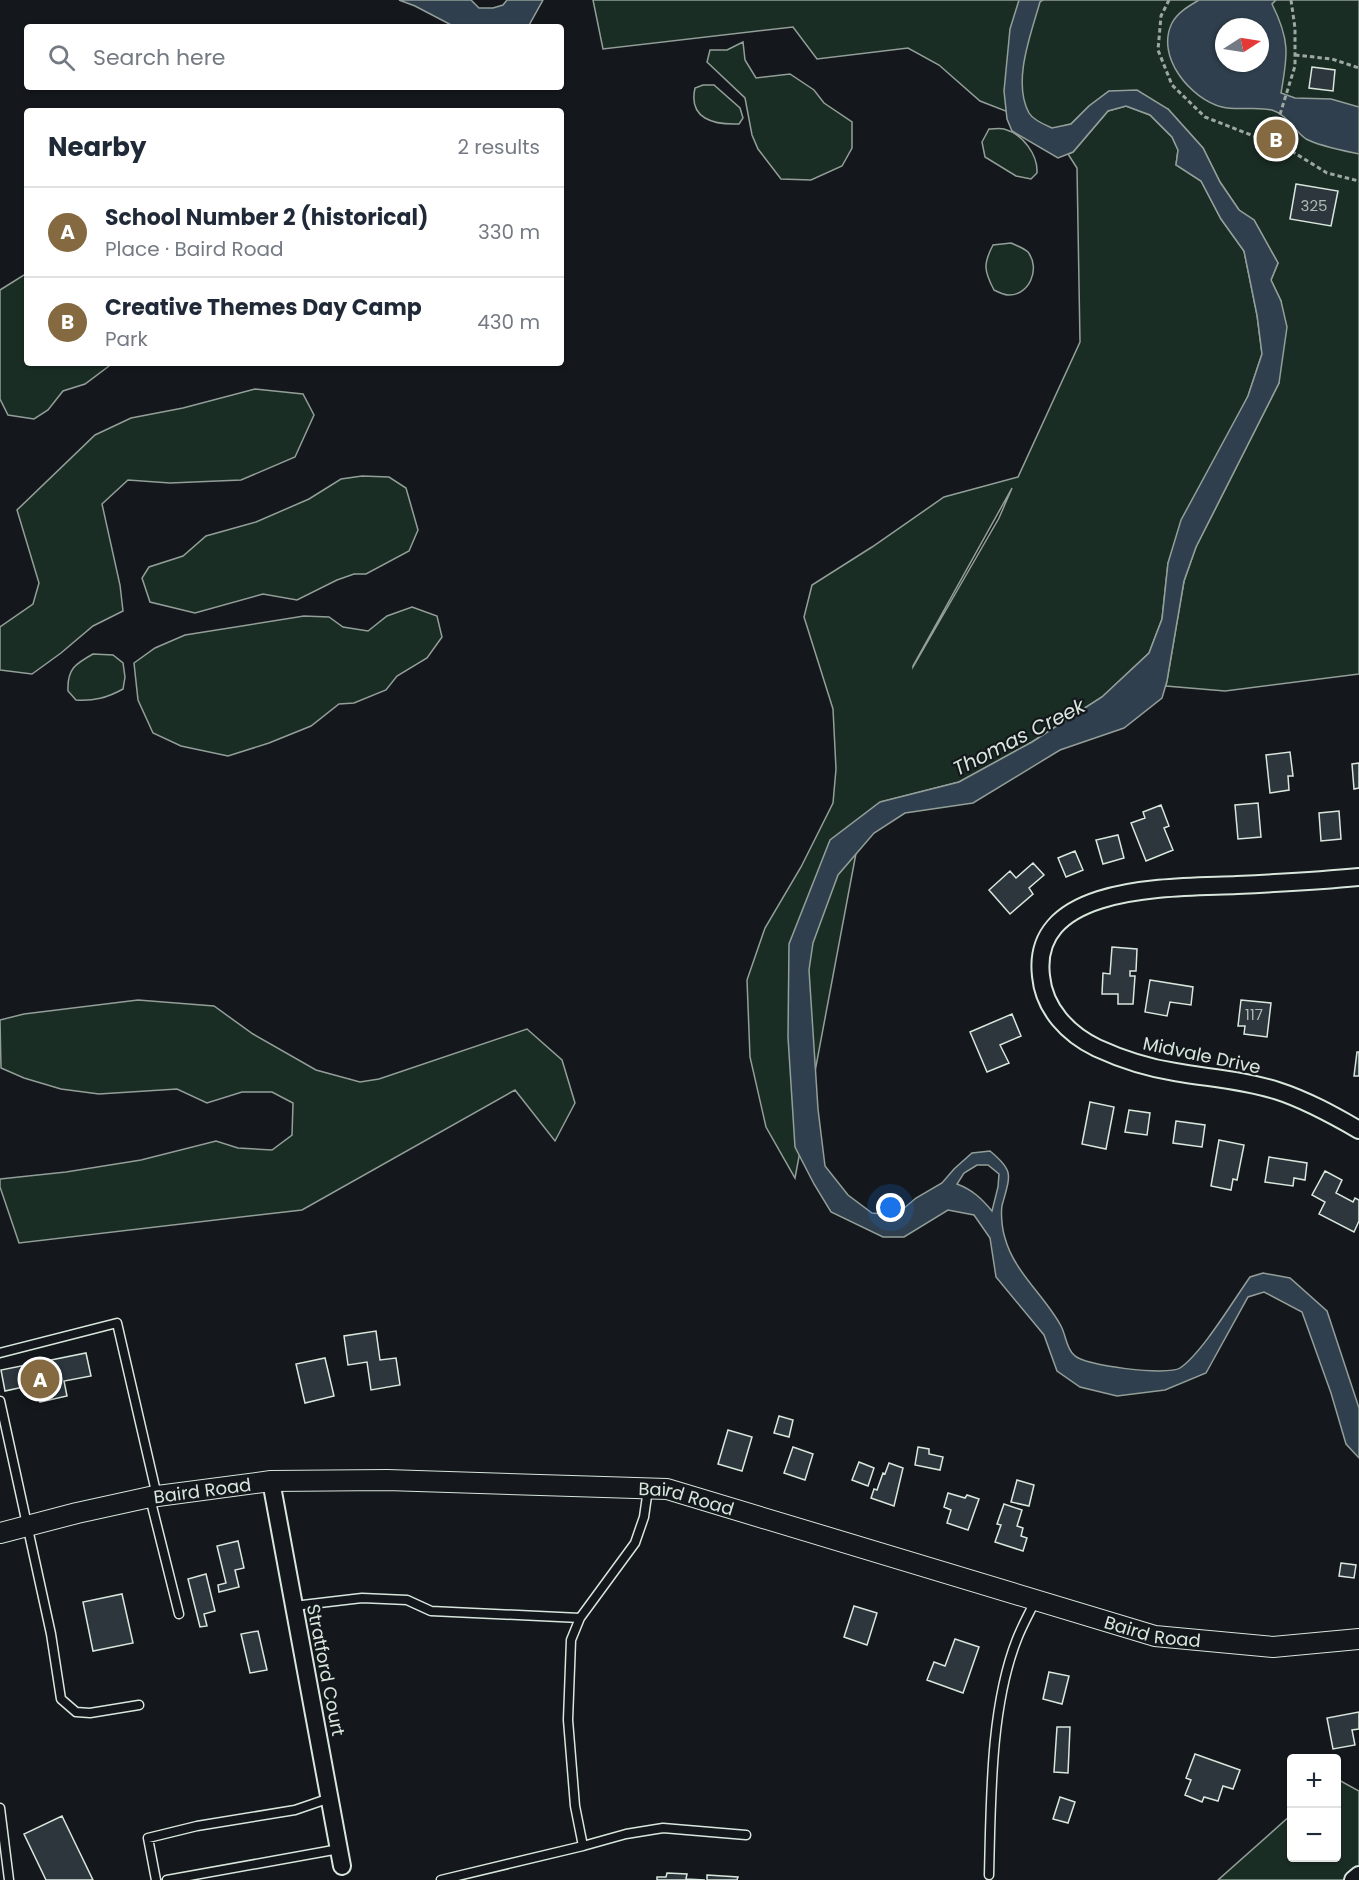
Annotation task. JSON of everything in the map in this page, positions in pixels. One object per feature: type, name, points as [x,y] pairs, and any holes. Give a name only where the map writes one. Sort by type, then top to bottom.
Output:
[{"type":"street","name":"Midvale Drive","points":[[1359,877],[1162,889],[1106,897],[1075,910],[1052,930],[1043,943],[1040,975],[1049,1006],[1057,1017],[1067,1028],[1097,1048],[1174,1072],[1221,1078],[1277,1090],[1312,1104],[1359,1130]]},
{"type":"street","name":"Baird Road","points":[[0,1533],[153,1497],[271,1481],[387,1479],[667,1489],[1155,1636],[1273,1647],[1359,1638]]},
{"type":"street","name":"Stratford Court","points":[[271,1481],[341,1858]]},
{"type":"street","points":[[1353,1880],[1359,1875]]},
{"type":"lane","points":[[0,1353],[117,1323],[179,1614]]},
{"type":"lane","points":[[0,1401],[51,1634],[61,1699],[76,1712],[90,1713],[139,1705]]},
{"type":"lane","points":[[583,1846],[575,1806],[568,1720],[571,1640],[580,1618],[635,1543],[644,1517],[648,1489]]},
{"type":"lane","points":[[294,1606],[362,1598],[407,1600],[431,1611],[580,1618]]},
{"type":"lane","points":[[989,1875],[996,1746],[1004,1681],[1017,1638],[1035,1601]]},
{"type":"lane","points":[[156,1880],[148,1838],[197,1826],[295,1810],[330,1798]]},
{"type":"lane","points":[[0,1808],[9,1880]]},
{"type":"lane","points":[[441,1880],[626,1834],[663,1828],[747,1835]]},
{"type":"lane","points":[[167,1880],[341,1858]]},
{"type":"path","points":[[1169,0],[1161,16],[1158,50],[1172,85],[1205,117],[1293,152],[1327,173],[1359,181]]},
{"type":"path","points":[[1291,0],[1295,28],[1295,66],[1277,124],[1293,152]]},
{"type":"path","points":[[1295,55],[1332,58],[1359,68]]},
{"type":"green space","points":[[593,0],[1359,0],[1359,674],[1225,691],[1166,686],[1184,581],[1196,547],[1279,383],[1281,301],[1271,280],[1278,263],[1254,220],[1239,210],[1220,182],[1203,148],[1168,109],[1109,91],[1071,124],[1052,129],[980,101],[939,65],[908,48],[817,59],[793,27],[603,49]]},
{"type":"green space","points":[[743,42],[745,60],[756,78],[790,74],[814,90],[824,103],[852,122],[852,148],[842,166],[811,180],[781,179],[758,149],[752,135],[745,98],[707,62],[710,50],[727,50]]},
{"type":"green space","points":[[714,85],[740,108],[743,118],[739,124],[712,121],[699,113],[695,107],[695,88]]},
{"type":"green space","points":[[1126,106],[1150,115],[1172,137],[1178,150],[1176,165],[1201,181],[1221,219],[1244,251],[1262,354],[1248,396],[1168,563],[1162,619],[1149,653],[1102,697],[1032,742],[959,782],[881,802],[863,816],[795,1178],[766,1127],[750,1057],[747,980],[765,928],[801,867],[833,803],[836,769],[833,709],[804,617],[812,585],[944,497],[1018,477],[1080,342],[1077,168],[1068,154],[1073,152],[1108,111]],"holes":[[[1012,488],[999,518],[913,667]]]},
{"type":"green space","points":[[989,129],[1002,129],[1023,140],[1032,152],[1037,166],[1037,173],[1031,179],[1016,176],[985,157],[982,142]]},
{"type":"green space","points":[[1011,243],[1028,252],[1032,259],[1033,273],[1031,280],[1022,291],[1008,295],[994,290],[988,278],[986,263],[993,245]]},
{"type":"green space","points":[[24,275],[24,366],[109,366],[85,384],[63,391],[48,410],[34,419],[8,415],[0,399],[0,290]]},
{"type":"green space","points":[[255,389],[303,394],[314,415],[295,457],[241,480],[170,483],[128,480],[102,504],[120,585],[123,611],[93,626],[32,674],[0,670],[0,627],[33,604],[39,583],[17,510],[95,435],[131,418],[183,408]]},
{"type":"green space","points":[[362,476],[389,477],[406,488],[418,530],[409,551],[366,574],[354,574],[337,580],[297,600],[263,594],[195,613],[150,602],[142,578],[149,567],[183,556],[206,536],[256,522],[309,499],[341,479]]},
{"type":"green space","points":[[412,607],[437,616],[442,637],[427,658],[397,676],[386,690],[354,703],[339,704],[311,726],[269,743],[228,756],[181,746],[153,733],[138,700],[134,663],[155,648],[185,635],[304,616],[329,617],[343,627],[368,631],[387,616]]},
{"type":"green space","points":[[93,654],[113,655],[123,663],[125,677],[123,689],[100,698],[76,700],[68,691],[69,677],[77,664]]},
{"type":"green space","points":[[138,1000],[214,1006],[253,1034],[316,1070],[360,1082],[379,1079],[527,1029],[562,1060],[575,1103],[555,1141],[515,1090],[302,1210],[19,1243],[0,1187],[0,1179],[66,1172],[141,1160],[216,1141],[238,1148],[272,1150],[292,1135],[293,1103],[272,1092],[242,1092],[207,1103],[177,1089],[99,1094],[61,1089],[24,1078],[1,1068],[0,1020],[24,1014]]},
{"type":"green space","points":[[1341,1781],[1359,1791],[1359,1880],[1218,1880],[1287,1819],[1287,1862],[1341,1862]]},
{"type":"water","points":[[399,0],[471,0],[479,8],[493,8],[503,5],[507,0],[543,0],[530,24],[449,24]]},
{"type":"water","points":[[1019,0],[1043,0],[1040,2],[1032,28],[1025,58],[1022,87],[1029,113],[1039,122],[1052,128],[1071,124],[1109,91],[1137,90],[1168,109],[1203,148],[1220,182],[1239,210],[1254,220],[1278,263],[1271,280],[1281,301],[1287,327],[1279,383],[1196,547],[1184,581],[1162,698],[1124,728],[1060,750],[973,803],[905,813],[874,833],[838,875],[813,943],[809,970],[818,1109],[825,1166],[848,1195],[872,1213],[896,1215],[916,1198],[942,1183],[972,1153],[990,1151],[1003,1163],[1008,1173],[1008,1185],[1002,1205],[1002,1225],[1009,1250],[1022,1273],[1054,1315],[1063,1330],[1071,1352],[1093,1363],[1126,1369],[1160,1371],[1180,1368],[1198,1351],[1250,1277],[1263,1273],[1290,1278],[1327,1311],[1359,1408],[1359,1458],[1346,1444],[1331,1393],[1302,1312],[1264,1292],[1248,1297],[1206,1373],[1165,1390],[1117,1396],[1080,1387],[1057,1371],[1044,1335],[996,1277],[990,1238],[974,1215],[948,1210],[904,1237],[883,1237],[831,1212],[795,1147],[788,1037],[789,944],[830,840],[880,802],[959,782],[1032,742],[1102,697],[1149,653],[1162,619],[1168,563],[1181,520],[1248,396],[1262,354],[1244,251],[1221,219],[1201,181],[1176,165],[1178,150],[1172,137],[1150,115],[1126,106],[1108,111],[1073,152],[1058,158],[1012,131],[1007,119],[1004,91],[1010,29]],"holes":[[[977,1165],[988,1165],[999,1174],[992,1211],[977,1195],[957,1184],[964,1173]]]},
{"type":"water","points":[[1199,0],[1276,0],[1272,4],[1282,28],[1286,47],[1281,93],[1295,98],[1331,99],[1359,107],[1359,154],[1311,142],[1278,112],[1260,108],[1222,107],[1210,102],[1188,86],[1179,75],[1168,49],[1168,36],[1172,23],[1184,10]]},
{"type":"building","points":[[1312,67],[1335,70],[1333,91],[1309,88]]},
{"type":"building","points":[[1296,184],[1338,191],[1331,226],[1290,219]]},
{"type":"building","points":[[1290,752],[1293,776],[1288,776],[1289,790],[1270,793],[1266,755]]},
{"type":"building","points":[[1359,763],[1359,788],[1354,789],[1352,764]]},
{"type":"building","points":[[1258,803],[1261,837],[1238,839],[1235,805]]},
{"type":"building","points":[[1161,805],[1169,826],[1164,828],[1173,850],[1146,861],[1131,823],[1145,818],[1143,812]]},
{"type":"building","points":[[1339,811],[1341,839],[1321,841],[1319,813]]},
{"type":"building","points":[[1118,835],[1124,858],[1103,864],[1096,840]]},
{"type":"building","points":[[1075,851],[1083,870],[1066,877],[1058,858]]},
{"type":"building","points":[[1033,863],[1044,875],[1029,888],[1033,894],[1010,914],[989,890],[1010,871],[1016,878]]},
{"type":"building","points":[[1112,947],[1137,949],[1136,971],[1130,971],[1130,976],[1135,976],[1133,1004],[1118,1004],[1118,994],[1102,994],[1103,973],[1110,974]]},
{"type":"building","points":[[1150,980],[1193,987],[1191,1005],[1170,1002],[1167,1016],[1145,1012]]},
{"type":"building","points":[[1241,1000],[1271,1003],[1267,1037],[1244,1034],[1245,1026],[1238,1026]]},
{"type":"building","points":[[1012,1014],[1021,1036],[1000,1045],[1009,1063],[987,1072],[970,1032]]},
{"type":"building","points":[[1357,1052],[1359,1052],[1359,1076],[1354,1076]]},
{"type":"building","points":[[1090,1102],[1114,1107],[1106,1149],[1082,1144]]},
{"type":"building","points":[[1129,1110],[1150,1113],[1147,1135],[1125,1132]]},
{"type":"building","points":[[1176,1121],[1205,1125],[1202,1147],[1173,1143]]},
{"type":"building","points":[[1219,1140],[1244,1145],[1237,1180],[1233,1179],[1231,1190],[1211,1186]]},
{"type":"building","points":[[1269,1157],[1307,1163],[1305,1180],[1294,1178],[1293,1186],[1265,1182]]},
{"type":"building","points":[[1325,1171],[1342,1180],[1336,1193],[1353,1202],[1355,1198],[1359,1200],[1359,1221],[1354,1232],[1319,1214],[1325,1202],[1312,1195]]},
{"type":"building","points":[[376,1331],[380,1360],[396,1358],[400,1385],[371,1390],[367,1362],[348,1365],[344,1336]]},
{"type":"building","points":[[86,1353],[91,1376],[64,1381],[67,1396],[40,1402],[37,1384],[5,1391],[1,1370]]},
{"type":"building","points":[[325,1358],[334,1396],[305,1403],[296,1364]]},
{"type":"building","points":[[779,1416],[793,1420],[789,1437],[774,1433]]},
{"type":"building","points":[[728,1430],[752,1437],[742,1471],[718,1464]]},
{"type":"building","points":[[793,1447],[813,1454],[805,1480],[784,1473]]},
{"type":"building","points":[[918,1447],[929,1449],[929,1454],[943,1457],[940,1470],[915,1465]]},
{"type":"building","points":[[859,1462],[874,1468],[868,1486],[852,1480]]},
{"type":"building","points":[[889,1463],[903,1468],[894,1506],[871,1498]]},
{"type":"building","points":[[1017,1480],[1034,1485],[1029,1506],[1011,1502]]},
{"type":"building","points":[[948,1493],[979,1499],[968,1530],[947,1523],[951,1510],[944,1507]]},
{"type":"building","points":[[1004,1504],[1022,1510],[1017,1526],[1023,1528],[1021,1536],[1027,1538],[1023,1551],[995,1542],[1001,1525],[997,1524]]},
{"type":"building","points":[[238,1541],[244,1568],[235,1570],[239,1587],[219,1592],[218,1585],[226,1583],[217,1546]]},
{"type":"building","points":[[1341,1563],[1356,1565],[1354,1578],[1339,1576]]},
{"type":"building","points":[[206,1574],[215,1611],[204,1614],[207,1626],[200,1627],[188,1579]]},
{"type":"building","points":[[122,1594],[133,1643],[93,1651],[83,1602]]},
{"type":"building","points":[[854,1606],[877,1613],[867,1645],[844,1637]]},
{"type":"building","points":[[258,1631],[267,1670],[250,1673],[241,1634]]},
{"type":"building","points":[[955,1639],[979,1647],[963,1693],[927,1680],[934,1662],[945,1666]]},
{"type":"building","points":[[1049,1672],[1069,1676],[1062,1704],[1043,1699]]},
{"type":"building","points":[[1359,1712],[1359,1729],[1352,1730],[1355,1745],[1333,1749],[1327,1718]]},
{"type":"building","points":[[1057,1727],[1070,1727],[1068,1773],[1054,1772]]},
{"type":"building","points":[[1195,1754],[1240,1770],[1233,1789],[1223,1786],[1218,1801],[1204,1797],[1202,1802],[1185,1795],[1191,1780],[1186,1778]]},
{"type":"building","points":[[1060,1797],[1075,1802],[1068,1823],[1053,1819]]},
{"type":"building","points":[[62,1816],[93,1880],[46,1880],[24,1834]]},
{"type":"building","points":[[667,1873],[687,1874],[686,1879],[705,1880],[657,1880],[657,1877],[666,1877]]},
{"type":"building","points":[[707,1875],[738,1877],[737,1880],[707,1880]]},
{"type":"place","name":"Creative Themes Day Camp","points":[[1276,139]]},
{"type":"place","name":"School Number 2 (historical)","points":[[40,1379]]},
{"type":"water label","name":"Thomas Creek","points":[[1019,737]]}]
